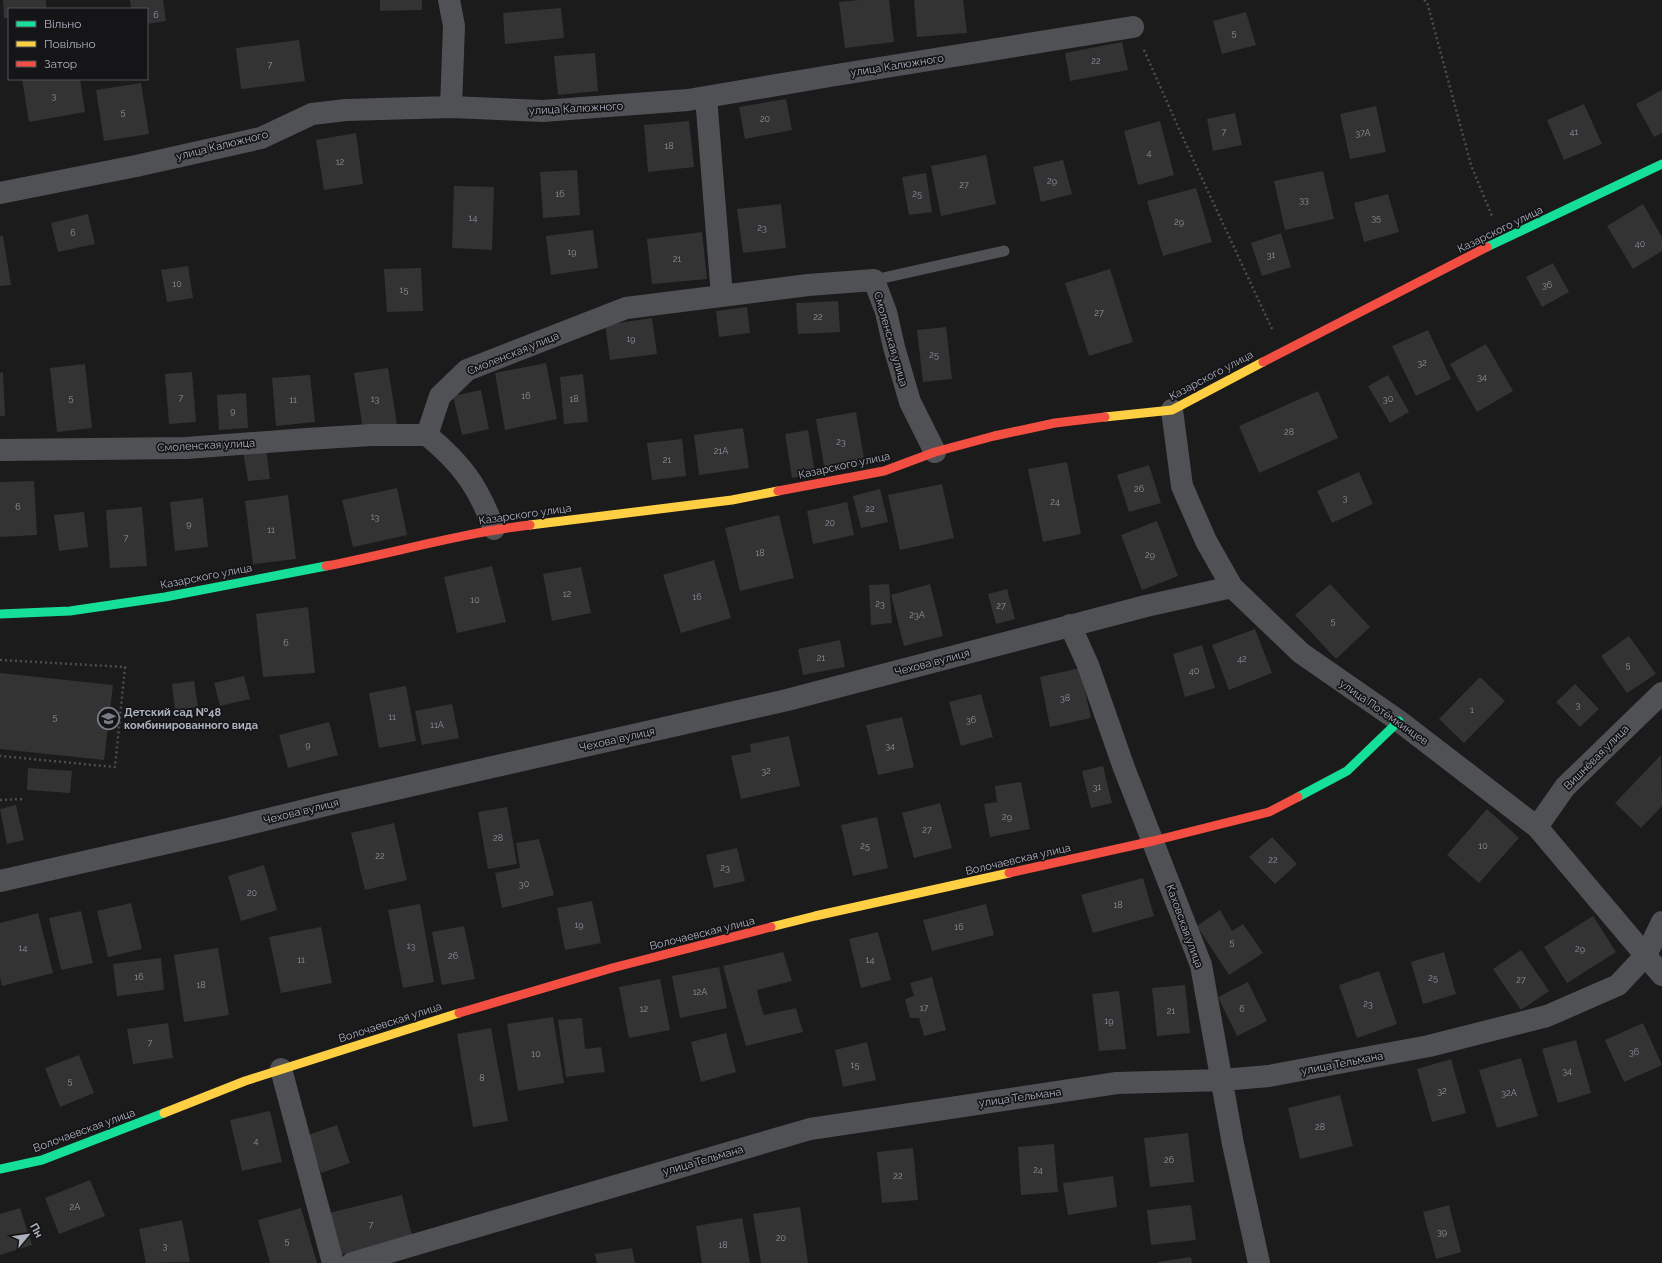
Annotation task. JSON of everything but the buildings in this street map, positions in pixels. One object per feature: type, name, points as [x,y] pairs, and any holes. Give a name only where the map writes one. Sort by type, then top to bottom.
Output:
[{"type":"street","points":[[449,0],[454,26],[451,107]]},
{"type":"street","name":"улица Калюжного","points":[[0,193],[136,166],[260,138],[312,114],[346,110],[451,107],[542,111],[697,99],[1133,27]]},
{"type":"street","points":[[697,99],[722,296]]},
{"type":"street","name":"Казарского улица","points":[[0,614],[70,611],[165,596],[378,556],[494,529],[732,500],[884,471],[935,452],[994,436],[1055,423],[1172,410],[1283,351],[1502,240],[1662,164]]},
{"type":"street","name":"Смоленская улица","points":[[0,450],[186,448],[347,436],[427,435],[440,396],[467,370],[626,308],[808,285],[874,280],[886,312],[894,347],[910,402],[935,452]]},
{"type":"street","name":"улица Потёмкинцев","points":[[1172,410],[1182,486],[1206,541],[1232,587],[1301,653],[1400,721],[1537,827],[1662,975]]},
{"type":"street","points":[[427,435],[449,453],[473,482],[487,510],[494,529]]},
{"type":"street","name":"Чехова вулиця","points":[[0,881],[787,700],[1070,625],[1232,587]]},
{"type":"street","name":"Каховская улица","points":[[1070,625],[1088,665],[1124,768],[1201,965],[1233,1144],[1258,1263]]},
{"type":"street","name":"Вишнёвая улица","points":[[1537,827],[1565,787],[1662,693]]},
{"type":"street","name":"Волочаевская улица","points":[[0,1169],[42,1160],[245,1081],[281,1069],[438,1019],[612,968],[815,916],[1153,841],[1269,812],[1347,771],[1400,721]]},
{"type":"street","name":"улица Тельмана","points":[[352,1263],[810,1129],[1118,1083],[1222,1080],[1269,1076],[1428,1046],[1547,1016],[1618,985],[1646,955],[1662,922]]},
{"type":"street","points":[[281,1069],[333,1263]]},
{"type":"lane","points":[[874,280],[1004,251]]},
{"type":"path","points":[[1424,0],[1427,2],[1471,165],[1502,240]]},
{"type":"path","points":[[1133,27],[1179,130],[1283,351]]},
{"type":"path","points":[[0,660],[125,667],[115,767],[0,756]]},
{"type":"path","points":[[0,800],[23,800]]},
{"type":"traffic: fast","points":[[1487,247],[1662,164]]},
{"type":"traffic: fast","points":[[0,614],[70,611],[165,597],[326,566]]},
{"type":"traffic: fast","points":[[1298,797],[1347,771],[1399,721]]},
{"type":"traffic: fast","points":[[0,1169],[42,1160],[164,1113]]},
{"type":"traffic: slow","points":[[1105,417],[1172,410],[1263,362]]},
{"type":"traffic: slow","points":[[530,525],[732,500],[778,491]]},
{"type":"traffic: slow","points":[[771,927],[1009,873]]},
{"type":"traffic: slow","points":[[164,1113],[245,1081],[459,1013]]},
{"type":"traffic: jam","points":[[1263,362],[1487,247]]},
{"type":"traffic: jam","points":[[778,491],[884,471],[935,452],[994,436],[1055,423],[1105,417]]},
{"type":"traffic: jam","points":[[326,566],[453,538],[530,525]]},
{"type":"traffic: jam","points":[[1009,873],[1153,841],[1269,812],[1298,797]]},
{"type":"traffic: jam","points":[[459,1013],[612,968],[771,927]]},
{"type":"place","name":"Детский сад №48 комбинированного вида","points":[[108,718]]}]
